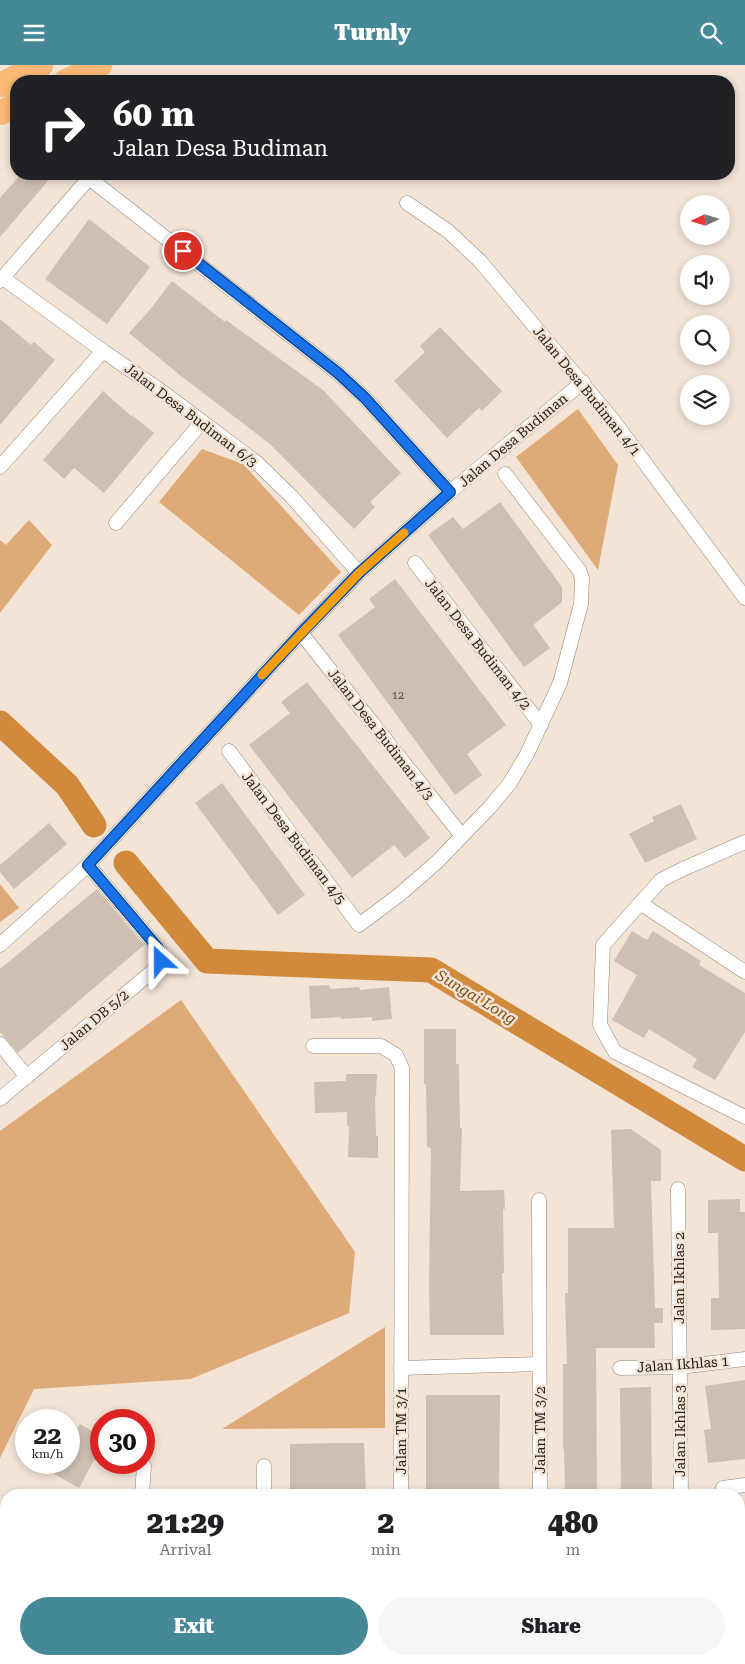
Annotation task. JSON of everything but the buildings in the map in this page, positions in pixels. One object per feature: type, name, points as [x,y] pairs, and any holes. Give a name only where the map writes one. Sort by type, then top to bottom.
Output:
[{"type":"highway","points":[[21,75],[42,65]]},
{"type":"highway","points":[[79,75],[100,65]]},
{"type":"street","points":[[2,280],[87,180]]},
{"type":"street","points":[[92,180],[338,373],[365,398],[450,492]]},
{"type":"street","name":"Jalan Desa Budiman 4/1","points":[[407,203],[448,231],[480,261],[613,420],[745,598]]},
{"type":"street","name":"Jalan Desa Budiman 6/3","points":[[2,280],[164,393],[272,476],[359,573]]},
{"type":"street","points":[[0,467],[103,351]]},
{"type":"street","name":"Jalan Desa Budiman","points":[[0,945],[88,865],[301,633],[359,573],[450,492],[583,382]]},
{"type":"street","points":[[116,523],[202,422]]},
{"type":"street","points":[[462,836],[510,783],[527,754],[560,683],[581,604],[582,578],[576,566],[505,474]]},
{"type":"street","name":"Jalan Desa Budiman 4/2","points":[[415,563],[541,725]]},
{"type":"street","name":"Jalan Desa Budiman 4/3","points":[[301,633],[462,836]]},
{"type":"street","name":"Jalan Desa Budiman 4/5","points":[[228,751],[359,925],[399,895],[437,862],[462,836]]},
{"type":"street","points":[[743,846],[669,875],[654,887],[603,945],[600,1025],[615,1052],[745,1117]]},
{"type":"street","name":"Jalan DB 5/2","points":[[0,1099],[154,970],[161,961],[161,953],[158,948],[88,865]]},
{"type":"street","points":[[640,903],[745,972]]},
{"type":"street","points":[[0,1044],[27,1077]]},
{"type":"street","name":"Jalan TM 3/1","points":[[313,1046],[381,1046],[396,1055],[402,1068],[401,1489]]},
{"type":"street","name":"Jalan Ikhlas 2","points":[[678,1189],[680,1367]]},
{"type":"street","name":"Jalan TM 3/2","points":[[539,1200],[540,1489]]},
{"type":"street","name":"Jalan Ikhlas 1","points":[[620,1368],[680,1367],[745,1359]]},
{"type":"street","points":[[400,1368],[540,1364]]},
{"type":"street","name":"Jalan Ikhlas 3","points":[[680,1367],[681,1489]]},
{"type":"street","points":[[264,1466],[264,1489]]},
{"type":"street","points":[[142,1489],[144,1474]]},
{"type":"street","points":[[723,1488],[745,1485]]},
{"type":"shaded area","points":[[578,409],[618,465],[598,570],[516,457]]},
{"type":"shaded area","points":[[202,449],[243,464],[341,572],[299,615],[159,502]]},
{"type":"shaded area","points":[[29,520],[52,545],[0,613],[0,540],[6,545]]},
{"type":"shaded area","points":[[0,884],[19,908],[0,922]]},
{"type":"shaded area","points":[[181,1000],[355,1252],[349,1313],[191,1379],[34,1389],[24,1409],[15,1409],[15,1428],[0,1458],[0,1131]]},
{"type":"shaded area","points":[[385,1327],[385,1428],[222,1429]]},
{"type":"waterway","name":"Sungai Long","points":[[0,723],[67,785],[94,825]]},
{"type":"waterway","name":"Sungai Long","points":[[126,863],[207,961],[431,970],[745,1159]]},
{"type":"slow traffic","points":[[262,675],[359,573],[404,533]]},
{"type":"route","points":[[161,961],[162,956],[158,948],[88,865],[301,633],[359,573],[450,492],[365,398],[338,373],[183,251]]}]
